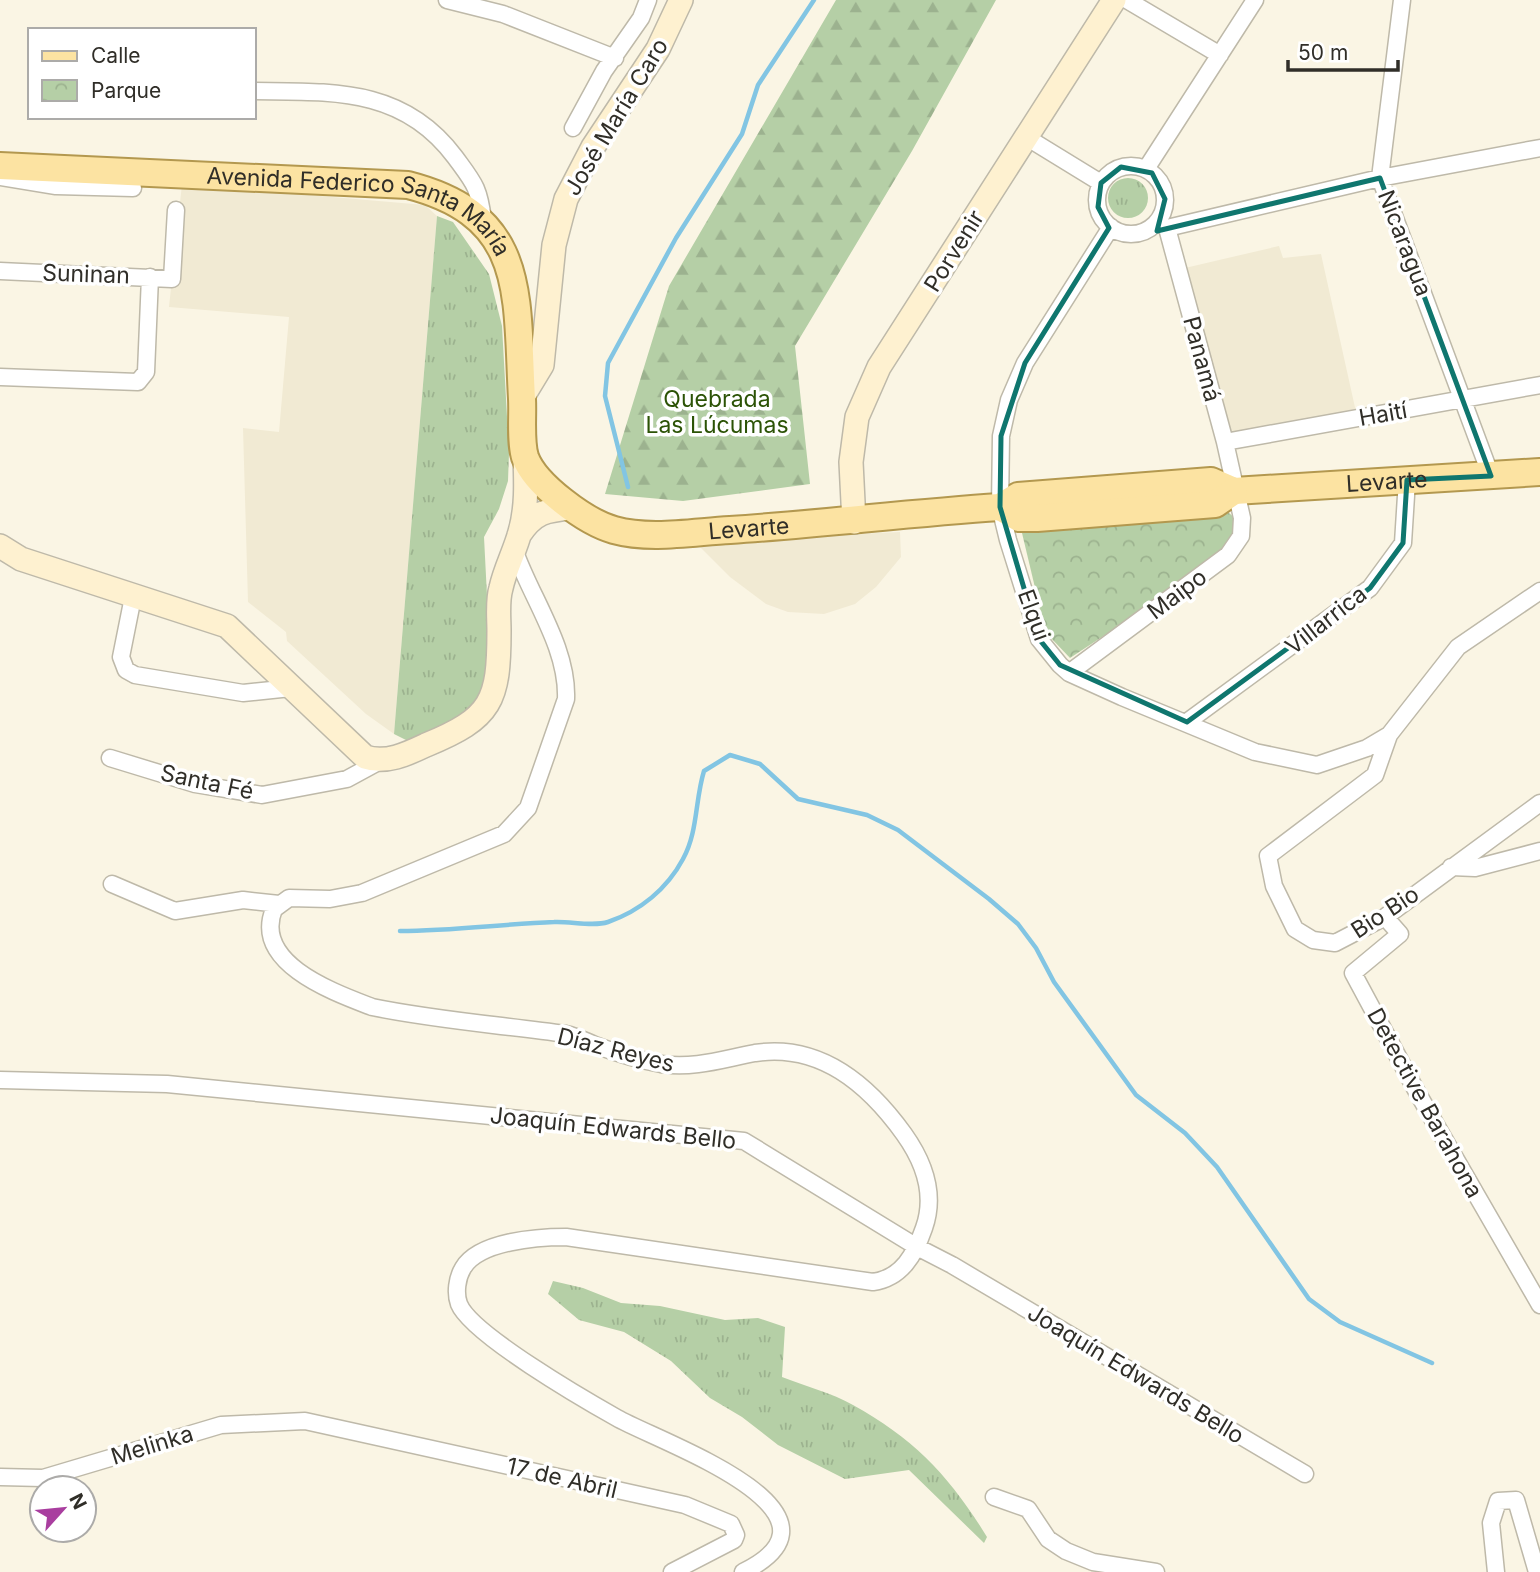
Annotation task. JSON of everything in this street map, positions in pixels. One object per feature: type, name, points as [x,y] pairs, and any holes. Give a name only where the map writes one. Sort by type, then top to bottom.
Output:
[{"type":"main road","name":"Avenida Federico Santa María","points":[[0,166],[408,185],[448,197],[483,220],[503,250],[510,269],[525,457]]},
{"type":"main road","name":"Levarte","points":[[525,457],[543,483],[572,508],[600,525],[624,532],[673,534],[853,522],[1000,507],[1018,496],[1119,500],[1211,481],[1234,491],[1540,472]]},
{"type":"street","points":[[447,0],[503,13],[615,58]]},
{"type":"street","name":"José María Caro","points":[[573,128],[604,71],[640,18],[648,0]]},
{"type":"street","name":"José María Caro","points":[[522,398],[542,365],[554,245],[566,200],[593,147],[659,49],[681,0]]},
{"type":"street","name":"Porvenir","points":[[853,522],[851,463],[857,417],[880,367],[1114,0]]},
{"type":"street","points":[[1127,0],[1220,55]]},
{"type":"street","points":[[1146,169],[1255,0]]},
{"type":"street","name":"Nicaragua","points":[[1402,0],[1380,178],[1491,476]]},
{"type":"street","points":[[256,92],[334,92],[390,104],[441,138],[479,190],[483,220]]},
{"type":"street","points":[[1026,137],[1101,183]]},
{"type":"street","points":[[1163,224],[1164,192],[1158,178],[1146,169],[1121,167],[1101,183],[1098,207],[1111,227],[1132,234],[1163,224],[1380,178],[1540,148]]},
{"type":"street","points":[[0,177],[56,186],[132,188]]},
{"type":"street","name":"Suninan","points":[[0,271],[172,279],[176,210]]},
{"type":"street","name":"Panamá","points":[[1163,224],[1225,442],[1234,491]]},
{"type":"street","name":"Elqui","points":[[1111,227],[1025,363],[1009,400],[1001,436],[1000,507],[1040,639],[1047,651],[1069,673],[1122,698],[1187,722]]},
{"type":"street","points":[[0,377],[138,382],[146,372],[150,277]]},
{"type":"street","name":"Haití","points":[[1225,442],[1540,385]]},
{"type":"street","points":[[112,884],[175,911],[243,900],[279,904],[289,898],[330,900],[362,893],[504,834],[528,808],[566,699],[567,682],[517,542],[526,488],[525,457]]},
{"type":"street","name":"Villarrica","points":[[1187,722],[1311,634],[1370,587],[1404,543],[1407,480]]},
{"type":"street","name":"Maipo","points":[[1069,673],[1228,555],[1241,536],[1242,518],[1234,491]]},
{"type":"street","points":[[0,546],[21,559],[227,626],[365,757],[382,760],[442,739],[479,717],[487,708],[498,671],[500,590],[517,542],[528,520],[538,515],[572,508]]},
{"type":"street","name":"Bio Bio","points":[[1539,803],[1385,917],[1335,943],[1313,940],[1295,929],[1274,886],[1268,856],[1375,775],[1389,735],[1458,647],[1540,591]]},
{"type":"street","points":[[133,597],[121,657],[126,670],[135,675],[243,693],[291,688]]},
{"type":"street","name":"Bio Bio","points":[[1187,722],[1255,752],[1317,765],[1367,748],[1389,735]]},
{"type":"street","name":"Santa Fé","points":[[110,758],[195,784],[262,795],[346,779],[382,760]]},
{"type":"street","points":[[1451,867],[1475,868],[1540,851]]},
{"type":"street","name":"Díaz Reyes","points":[[279,904],[270,922],[272,943],[288,965],[372,1007],[568,1035],[611,1051],[660,1064],[687,1067],[774,1051],[815,1058],[841,1069],[878,1102],[920,1160],[929,1193],[929,1207],[917,1247],[895,1274],[873,1282],[566,1237],[540,1237],[502,1245],[484,1252],[464,1266],[457,1284],[458,1302],[482,1330],[618,1419],[730,1472],[768,1504],[781,1529],[780,1540],[774,1554],[743,1572]]},
{"type":"street","name":"Detective Barahona","points":[[1385,917],[1400,934],[1353,973],[1417,1092],[1540,1305]]},
{"type":"street","name":"Joaquín Edwards Bello","points":[[0,1080],[167,1084],[744,1141],[917,1247],[952,1265],[1305,1474]]},
{"type":"street","name":"Melinka","points":[[0,1477],[43,1478],[221,1424],[305,1421]]},
{"type":"street","name":"17 de Abril","points":[[305,1421],[685,1506],[716,1516],[735,1529],[734,1541],[672,1572]]},
{"type":"street","points":[[994,1497],[1028,1509],[1048,1539],[1066,1551],[1093,1562],[1156,1572]]},
{"type":"street","points":[[1496,1572],[1491,1522],[1497,1501],[1516,1500],[1536,1572]]},
{"type":"highlighted area","points":[[1121,167],[1152,173],[1165,199],[1157,231],[1380,178],[1491,476],[1407,480],[1403,543],[1370,588],[1187,722],[1060,665],[1039,639],[1008,540],[1000,507],[1001,436],[1025,363],[1109,228],[1098,207],[1101,183]]},
{"type":"shaded area","points":[[182,184],[425,205],[437,216],[394,734],[366,714],[287,641],[286,632],[248,602],[243,428],[279,432],[289,317],[169,307]]},
{"type":"shaded area","points":[[1279,246],[1283,258],[1321,254],[1356,412],[1229,433],[1185,268]]},
{"type":"shaded area","points":[[900,532],[901,557],[876,587],[855,604],[824,614],[788,612],[766,604],[730,577],[699,546],[699,541]]},
{"type":"green space","name":"Quebrada Las Lúcumas","points":[[836,0],[996,0],[912,151],[795,346],[810,484],[683,501],[605,494],[669,286]]},
{"type":"green space","points":[[1128,178],[1136,179],[1142,184],[1147,190],[1147,206],[1142,212],[1136,217],[1128,218],[1120,217],[1114,212],[1109,206],[1108,198],[1109,190],[1114,184],[1120,179]]},
{"type":"green space","points":[[437,216],[453,222],[489,274],[502,326],[508,481],[499,509],[484,537],[491,674],[476,707],[425,737],[408,741],[394,734]]},
{"type":"green space","points":[[1229,513],[1236,519],[1232,541],[1140,612],[1070,658],[1050,637],[1042,617],[1022,533],[1031,528]]},
{"type":"green space","points":[[553,1281],[583,1288],[621,1303],[660,1306],[725,1320],[758,1318],[785,1327],[782,1377],[853,1405],[913,1446],[960,1496],[987,1537],[984,1543],[909,1470],[845,1479],[778,1445],[742,1417],[710,1398],[671,1361],[624,1332],[579,1320],[548,1294]]},
{"type":"waterway","points":[[628,487],[605,396],[608,363],[676,238],[742,134],[758,85],[814,0]]},
{"type":"waterway","points":[[400,931],[554,922],[595,924],[608,922],[631,912],[661,889],[683,859],[694,827],[704,771],[730,755],[760,764],[798,799],[867,815],[898,830],[1018,924],[1036,948],[1054,982],[1136,1095],[1185,1133],[1217,1167],[1309,1299],[1340,1322],[1432,1363]]}]
